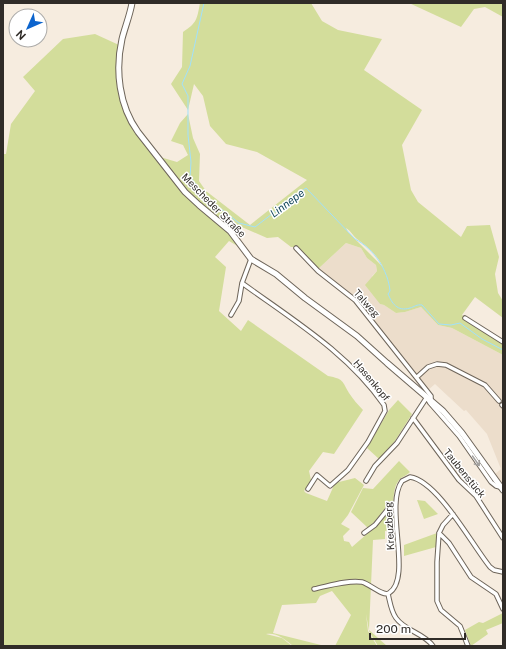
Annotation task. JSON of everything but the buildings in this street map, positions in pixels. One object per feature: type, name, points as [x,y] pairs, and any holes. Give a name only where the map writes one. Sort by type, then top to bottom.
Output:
[{"type":"main road","name":"Mescheder Straße","points":[[132,3],[122,42],[119,64],[122,96],[129,118],[138,132],[179,185],[199,205],[230,231],[251,259],[276,274],[305,298],[357,336],[443,410],[502,488]]},
{"type":"street","name":"Talweg","points":[[296,248],[318,271],[355,300],[431,396],[429,399]]},
{"type":"street","points":[[231,315],[239,301],[242,283],[251,259]]},
{"type":"street","name":"Hasenkopf","points":[[242,283],[313,334],[338,354],[351,366],[384,406],[385,411],[368,442],[348,470],[330,486],[317,475],[308,489]]},
{"type":"street","points":[[465,318],[503,342]]},
{"type":"street","points":[[416,377],[428,367],[437,364],[446,365],[485,385],[499,401]]},
{"type":"street","points":[[366,480],[375,466],[397,442],[413,418],[429,399]]},
{"type":"street","name":"Taubenstück","points":[[413,418],[459,480],[476,496],[503,538]]},
{"type":"street","name":"Kreuzberg","points":[[388,594],[395,585],[399,564],[395,504],[396,494],[398,485],[405,479],[411,477],[418,480],[436,493],[446,503],[490,568],[503,572]]},
{"type":"street","points":[[364,533],[375,525],[388,508],[395,504]]},
{"type":"street","points":[[453,514],[443,525],[440,533],[437,562],[436,601],[441,610],[460,626],[468,646]]},
{"type":"street","points":[[440,533],[449,543],[471,577],[496,594],[503,608]]},
{"type":"street","points":[[314,589],[350,582],[366,584],[383,594],[388,594],[392,610],[397,620],[429,641],[433,646]]},
{"type":"shaded area","points":[[346,243],[361,248],[367,258],[376,265],[377,271],[372,276],[380,304],[396,313],[421,307],[438,325],[452,328],[503,355],[503,488],[494,475],[501,469],[487,434],[466,410],[464,411],[435,384],[428,390],[355,301],[318,269]]},
{"type":"green space","points":[[200,3],[311,3],[322,21],[338,30],[382,39],[364,70],[422,110],[402,145],[411,190],[418,202],[461,237],[467,226],[490,225],[499,257],[495,274],[498,293],[503,301],[503,318],[475,297],[462,315],[503,343],[503,355],[452,328],[438,325],[421,307],[396,313],[380,304],[365,285],[377,271],[376,265],[367,258],[361,248],[346,243],[318,269],[296,247],[291,247],[278,237],[267,238],[212,214],[184,188],[160,157],[177,162],[188,155],[183,145],[171,141],[180,123],[188,114],[193,138],[200,154],[199,181],[206,191],[250,225],[307,180],[257,152],[226,144],[210,126],[203,96],[194,84],[188,110],[171,84],[182,67],[183,32],[196,20]],"holes":[[[346,228],[372,252],[383,267],[348,232]]]},
{"type":"green space","points":[[409,3],[503,3],[503,17],[485,7],[474,9],[461,27]]},
{"type":"green space","points":[[95,34],[119,45],[122,104],[169,175],[233,237],[241,248],[229,241],[215,257],[226,267],[219,311],[241,331],[248,320],[328,376],[340,380],[363,410],[334,454],[323,452],[309,471],[311,480],[304,491],[327,501],[335,483],[355,478],[364,485],[348,515],[341,524],[350,529],[343,536],[344,541],[349,542],[352,547],[376,526],[389,508],[392,507],[395,529],[385,531],[385,539],[373,540],[369,630],[387,646],[378,646],[369,631],[366,614],[368,631],[377,646],[335,646],[351,615],[332,591],[320,596],[316,603],[282,605],[273,633],[325,646],[293,646],[283,638],[292,646],[3,646],[3,154],[6,154],[11,124],[35,91],[23,77],[63,39]],"holes":[[[266,634],[273,634],[282,638]]]},
{"type":"green space","points":[[398,400],[412,414],[395,441],[379,459],[367,448],[389,410]]},
{"type":"green space","points":[[399,461],[410,472],[401,478],[397,483],[393,502],[368,528],[351,512],[363,488],[373,489]]},
{"type":"green space","points":[[417,500],[425,501],[438,514],[424,519]]},
{"type":"green space","points":[[437,533],[436,547],[404,556],[404,545]]},
{"type":"green space","points":[[503,613],[503,623],[486,630],[488,634],[471,646],[465,630],[479,622],[483,623]]},
{"type":"waterway","name":"Linnepe","points":[[204,3],[190,66],[182,84],[188,96],[188,135],[191,162],[190,177],[207,198],[239,223],[255,227],[306,188],[355,239],[374,254],[383,268],[389,283],[390,291],[388,294],[391,301],[398,308],[405,309],[422,305],[439,324],[451,325],[460,323],[482,339],[503,350]]}]
